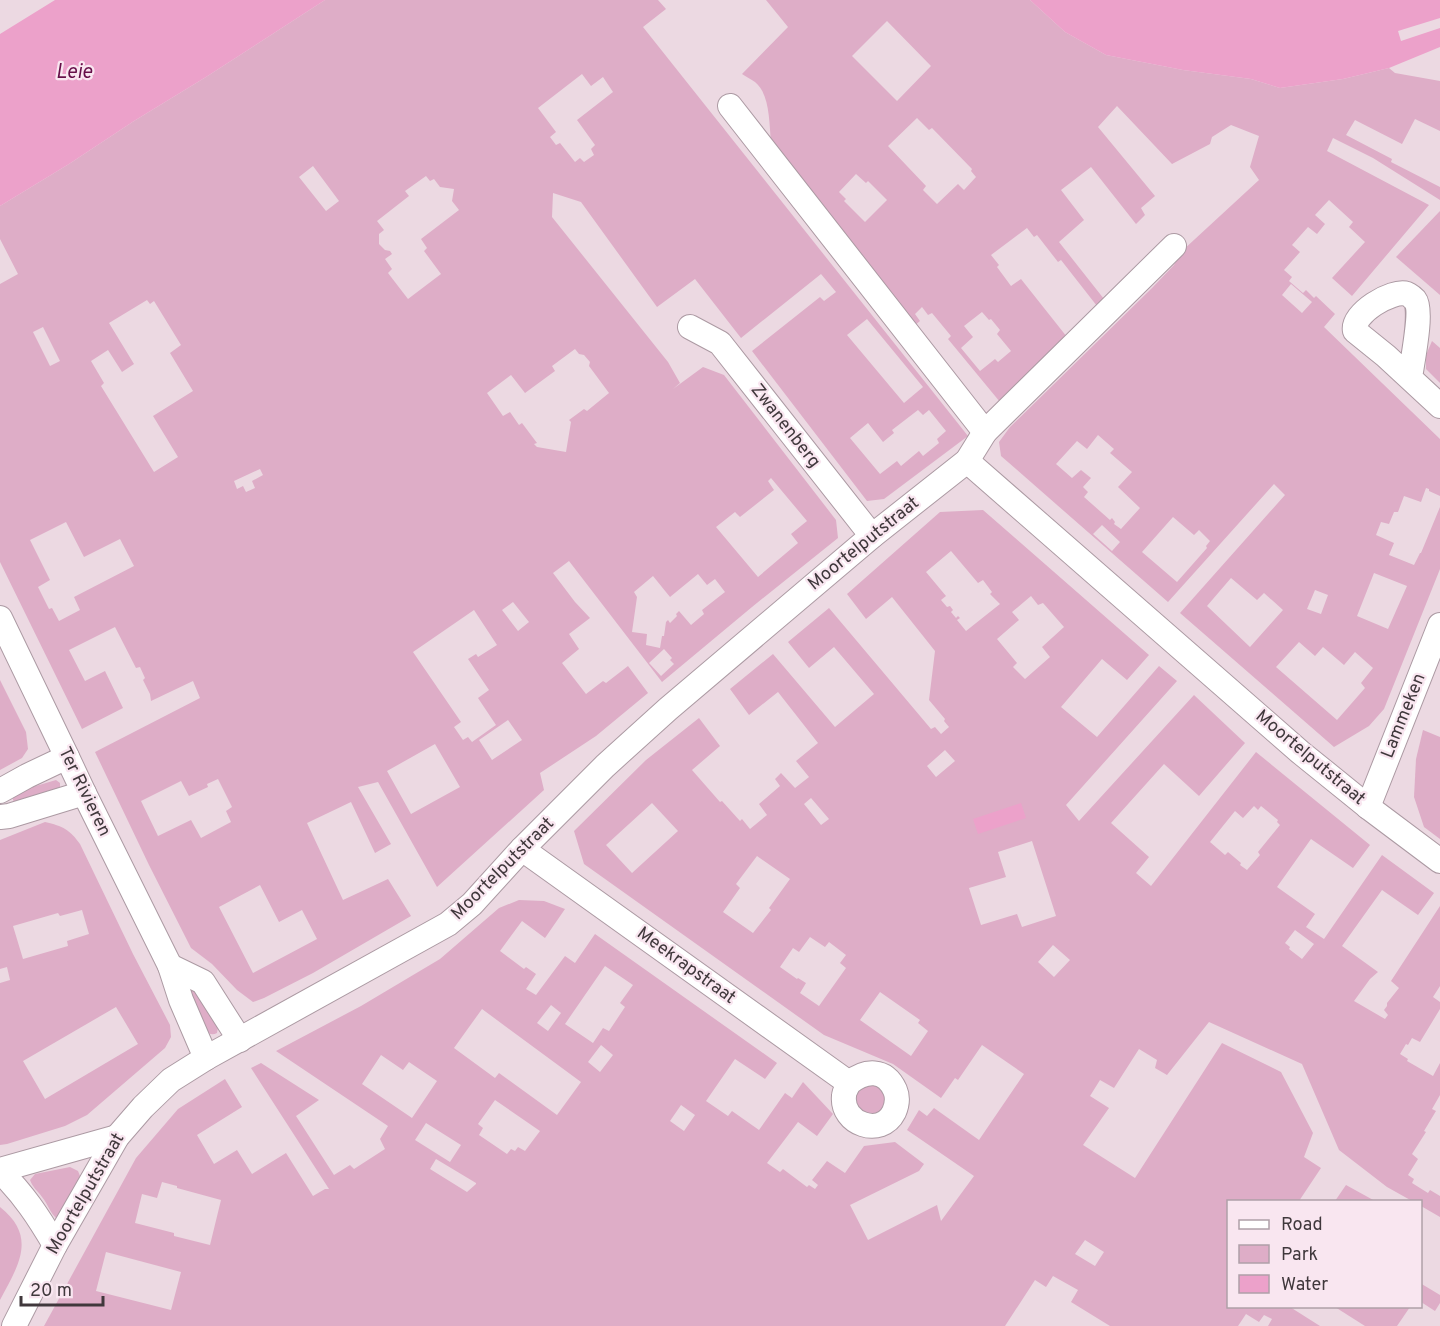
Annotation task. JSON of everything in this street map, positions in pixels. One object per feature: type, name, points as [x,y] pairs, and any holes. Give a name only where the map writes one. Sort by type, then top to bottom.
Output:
[{"type":"street","points":[[730,106],[985,432]]},
{"type":"street","name":"Moortelputstraat","points":[[14,1326],[55,1245],[117,1137],[171,1080],[206,1058],[448,924],[472,904],[522,849],[605,766],[652,723],[872,536],[968,461],[985,432],[1174,246]]},
{"type":"street","name":"Zwanenberg","points":[[690,327],[720,344],[872,536]]},
{"type":"street","points":[[1410,378],[1440,406]]},
{"type":"street","name":"Moortelputstraat","points":[[968,461],[1300,752],[1440,861]]},
{"type":"street","name":"Ter Rivieren","points":[[0,618],[170,966],[181,1000],[206,1058]]},
{"type":"street","name":"Lammeken","points":[[1368,807],[1440,625]]},
{"type":"street","points":[[0,791],[68,756]]},
{"type":"street","points":[[0,817],[84,793]]},
{"type":"street","name":"Meekrapstraat","points":[[522,849],[849,1083]]},
{"type":"street","points":[[170,966],[203,982],[240,1040]]},
{"type":"street","points":[[55,1245],[18,1189],[0,1170],[117,1137]]},
{"type":"green space","points":[[325,0],[658,0],[666,9],[643,27],[968,436],[884,499],[867,501],[752,351],[820,297],[824,301],[836,292],[821,274],[741,338],[695,279],[657,307],[581,202],[553,193],[552,217],[668,362],[680,383],[673,389],[703,367],[724,375],[836,520],[838,538],[662,682],[569,561],[553,573],[590,618],[569,634],[579,649],[562,663],[586,694],[603,681],[606,683],[628,666],[648,693],[596,736],[540,773],[544,790],[437,887],[378,782],[358,787],[391,844],[375,853],[351,802],[307,823],[343,900],[388,879],[411,916],[313,973],[253,1002],[191,948],[95,752],[200,698],[193,681],[151,701],[140,667],[136,668],[115,627],[69,650],[85,681],[105,671],[123,708],[82,729],[0,562],[0,284],[18,274],[0,239],[0,206]],"holes":[[[582,74],[591,86],[603,77],[613,92],[577,120],[595,145],[591,149],[594,155],[584,162],[580,158],[575,162],[560,143],[556,145],[550,137],[556,132],[538,108]],[[313,166],[339,201],[326,211],[299,177]],[[426,176],[430,181],[434,179],[440,187],[454,189],[452,201],[459,210],[421,239],[427,248],[424,251],[441,274],[408,299],[388,273],[392,269],[385,259],[392,254],[379,244],[379,234],[384,230],[377,221],[409,196],[405,191]],[[147,300],[150,304],[154,301],[181,345],[170,353],[193,391],[153,416],[178,457],[154,472],[101,386],[104,383],[91,361],[108,350],[122,372],[134,364],[109,323]],[[867,319],[923,387],[904,403],[847,335]],[[43,327],[60,361],[50,366],[33,332]],[[575,349],[590,362],[589,366],[609,393],[587,411],[584,409],[569,420],[571,422],[566,452],[537,447],[534,444],[537,443],[522,423],[519,425],[510,412],[503,416],[487,393],[511,375],[525,393],[555,371],[552,366]],[[918,410],[923,415],[929,410],[946,431],[937,439],[939,443],[923,456],[919,451],[901,466],[897,461],[880,474],[850,438],[868,423],[883,442],[894,433],[892,430]],[[260,469],[263,475],[252,481],[255,488],[246,492],[243,486],[237,489],[234,481]],[[771,478],[807,521],[791,534],[798,543],[758,577],[716,527],[735,512],[740,517],[774,490],[768,481]],[[66,522],[84,557],[120,539],[134,566],[74,597],[80,610],[59,621],[52,608],[49,609],[38,587],[50,580],[30,540]],[[698,574],[707,585],[715,579],[725,592],[702,610],[704,614],[691,625],[679,611],[670,623],[668,620],[660,648],[646,645],[647,634],[632,632],[637,597],[634,592],[653,576],[670,597]],[[513,602],[529,622],[518,631],[502,610]],[[474,610],[497,645],[478,657],[476,654],[468,659],[489,690],[478,698],[496,725],[472,742],[468,737],[463,740],[454,727],[461,722],[413,652]],[[664,649],[672,658],[670,660],[674,664],[661,676],[649,663]],[[508,720],[522,740],[492,760],[479,740]],[[435,744],[460,787],[411,814],[387,771]],[[218,779],[232,807],[226,811],[231,822],[201,838],[191,820],[158,836],[141,801],[181,781],[189,796],[208,787],[207,784]],[[260,885],[279,922],[302,910],[317,939],[253,973],[219,907]]]},
{"type":"green space","points":[[766,0],[1030,0],[1065,32],[1106,55],[1183,70],[1251,79],[1280,88],[1343,79],[1389,68],[1395,73],[1440,81],[1440,131],[1415,119],[1402,144],[1355,120],[1346,135],[1392,159],[1391,162],[1440,187],[1440,200],[1373,158],[1333,138],[1327,151],[1429,205],[1352,296],[1332,278],[1365,242],[1349,227],[1353,222],[1329,200],[1315,215],[1325,224],[1317,234],[1308,227],[1292,245],[1300,252],[1284,270],[1292,277],[1289,281],[1303,293],[1306,290],[1314,298],[1316,296],[1335,314],[1324,327],[1440,439],[1440,496],[1426,488],[1421,502],[1404,496],[1398,512],[1394,512],[1389,524],[1381,522],[1376,535],[1394,543],[1389,555],[1414,565],[1440,507],[1440,569],[1384,709],[1369,726],[1334,747],[1180,613],[1285,495],[1274,484],[1168,602],[1001,456],[999,442],[1010,427],[1152,288],[1174,265],[1182,251],[1259,180],[1250,167],[1259,136],[1231,125],[1212,137],[1210,144],[1172,164],[1117,106],[1098,127],[1155,196],[1141,208],[1145,215],[1136,224],[1091,167],[1061,190],[1084,220],[1059,242],[1104,299],[1097,306],[1061,260],[1058,262],[1037,235],[1034,237],[1027,228],[991,255],[1011,286],[1021,279],[1067,337],[1000,402],[948,339],[951,336],[932,313],[928,315],[922,307],[915,314],[920,321],[914,326],[771,141],[764,94],[755,82],[742,74],[788,27]],"holes":[[[887,21],[931,66],[897,101],[852,56]],[[917,118],[929,130],[932,128],[972,169],[976,177],[964,190],[958,184],[937,204],[923,190],[926,186],[888,146]],[[856,174],[866,183],[868,181],[887,200],[865,222],[844,201],[846,199],[839,192]],[[1291,284],[1312,302],[1302,313],[1282,295]],[[982,312],[1000,330],[997,334],[1011,351],[998,362],[995,359],[980,371],[961,348],[973,337],[964,326]],[[1098,435],[1114,449],[1110,453],[1132,472],[1118,487],[1140,508],[1121,529],[1114,524],[1112,518],[1110,520],[1084,497],[1088,492],[1083,487],[1091,478],[1081,470],[1072,478],[1056,464],[1077,441],[1087,449]],[[1173,517],[1194,535],[1199,530],[1210,541],[1207,548],[1177,582],[1142,552]],[[1102,525],[1120,542],[1112,551],[1093,534]],[[1374,573],[1407,586],[1388,629],[1357,616]],[[1231,578],[1257,600],[1264,593],[1283,610],[1250,647],[1207,606]],[[1315,590],[1328,595],[1321,614],[1307,609]],[[1299,642],[1315,656],[1323,647],[1344,665],[1355,652],[1373,668],[1361,683],[1365,688],[1337,720],[1276,667]]]},
{"type":"green space","points":[[1440,211],[1440,295],[1396,257]]},
{"type":"green space","points":[[1432,341],[1440,348],[1440,383],[1426,369],[1426,355]]},
{"type":"green space","points":[[983,510],[1149,655],[1127,680],[1102,659],[1061,707],[1097,737],[1159,666],[1177,681],[1066,805],[1079,821],[1194,695],[1245,743],[1199,796],[1164,764],[1111,823],[1149,857],[1136,873],[1151,886],[1256,752],[1370,845],[1353,868],[1311,839],[1277,887],[1315,914],[1306,927],[1324,939],[1382,855],[1434,893],[1418,915],[1382,890],[1342,946],[1378,972],[1354,1001],[1385,1019],[1388,1015],[1384,1010],[1387,1003],[1399,988],[1391,981],[1440,906],[1440,986],[1433,997],[1440,1002],[1440,1009],[1420,1042],[1412,1038],[1400,1054],[1408,1059],[1407,1061],[1433,1076],[1440,1063],[1440,1095],[1432,1109],[1436,1111],[1412,1154],[1418,1159],[1408,1175],[1414,1179],[1412,1183],[1428,1193],[1430,1190],[1440,1196],[1440,1217],[1422,1207],[1422,1200],[1410,1200],[1387,1187],[1339,1150],[1302,1064],[1209,1022],[1167,1075],[1155,1068],[1157,1060],[1139,1049],[1114,1088],[1100,1080],[1090,1096],[1109,1108],[1083,1145],[1135,1178],[1222,1043],[1281,1072],[1313,1133],[1304,1157],[1321,1168],[1300,1200],[1227,1200],[1227,1308],[1292,1308],[1320,1326],[1268,1326],[1272,1319],[1264,1315],[1259,1322],[1246,1314],[1238,1326],[1110,1326],[1071,1302],[1078,1290],[1053,1276],[1046,1287],[1035,1280],[1005,1326],[44,1326],[136,1158],[178,1109],[225,1079],[242,1107],[197,1135],[214,1164],[237,1150],[252,1174],[286,1153],[313,1196],[329,1189],[251,1068],[261,1063],[319,1100],[296,1116],[334,1175],[350,1165],[354,1169],[385,1149],[380,1139],[388,1126],[276,1051],[361,1006],[440,959],[499,908],[519,900],[544,901],[565,909],[545,938],[522,921],[500,951],[524,969],[526,967],[536,974],[526,989],[536,995],[565,956],[575,963],[595,934],[777,1063],[765,1079],[735,1059],[706,1101],[728,1116],[732,1111],[759,1130],[785,1093],[792,1098],[803,1082],[833,1114],[817,1136],[798,1122],[767,1163],[780,1172],[783,1169],[807,1187],[809,1185],[815,1189],[818,1185],[812,1180],[827,1161],[845,1173],[864,1146],[895,1142],[924,1164],[919,1171],[850,1205],[868,1240],[937,1205],[941,1221],[974,1176],[907,1130],[919,1110],[927,1116],[934,1108],[979,1140],[1024,1074],[982,1045],[958,1080],[955,1078],[941,1098],[893,1064],[824,1035],[584,864],[574,831],[646,760],[699,718],[720,746],[692,770],[720,802],[722,801],[740,821],[742,819],[750,829],[767,815],[759,804],[780,786],[775,779],[781,773],[795,788],[809,777],[796,761],[818,743],[778,692],[749,715],[730,689],[773,654],[835,727],[874,694],[834,647],[809,668],[788,642],[829,608],[931,729],[935,727],[941,734],[949,727],[929,700],[935,651],[892,597],[866,619],[847,594],[940,512]],"holes":[[[951,551],[978,583],[983,580],[992,592],[990,594],[1000,604],[966,631],[957,620],[960,618],[958,616],[956,618],[950,606],[947,607],[941,600],[946,596],[926,572]],[[1031,596],[1038,605],[1043,603],[1064,627],[1042,647],[1050,657],[1025,679],[1013,667],[1017,663],[997,639],[1019,620],[1012,612]],[[945,750],[955,761],[936,777],[927,766]],[[811,798],[829,819],[821,825],[804,804]],[[652,803],[678,831],[632,873],[606,845]],[[1254,806],[1258,810],[1261,806],[1278,820],[1280,825],[1247,870],[1228,852],[1225,855],[1210,842],[1235,811],[1243,818]],[[1032,841],[1056,916],[1022,927],[1017,914],[981,925],[969,888],[1006,877],[998,852]],[[757,856],[790,879],[769,908],[771,910],[753,933],[723,912],[740,888],[736,884]],[[1295,930],[1314,944],[1302,959],[1289,949],[1290,947],[1285,943]],[[810,937],[825,947],[829,942],[846,955],[840,963],[846,968],[819,1006],[800,993],[806,983],[780,967],[793,948],[799,952]],[[1053,945],[1070,960],[1054,977],[1038,962]],[[605,966],[633,985],[620,1003],[625,1007],[609,1031],[603,1028],[593,1043],[565,1024]],[[880,992],[920,1020],[918,1023],[928,1031],[911,1056],[860,1020]],[[551,1005],[561,1013],[548,1031],[537,1023]],[[482,1009],[581,1082],[557,1115],[499,1073],[495,1078],[454,1048]],[[601,1045],[613,1055],[600,1072],[588,1062]],[[381,1055],[403,1070],[409,1062],[437,1081],[412,1118],[362,1084]],[[495,1100],[540,1131],[525,1151],[518,1147],[515,1151],[511,1149],[507,1154],[479,1135],[483,1128],[478,1124]],[[681,1105],[695,1115],[684,1131],[670,1121]],[[426,1123],[461,1145],[450,1162],[415,1140]],[[436,1159],[476,1183],[467,1192],[430,1169]],[[162,1182],[221,1200],[210,1245],[135,1223],[142,1194],[157,1198]],[[1085,1240],[1104,1252],[1095,1266],[1075,1254]],[[106,1252],[181,1272],[171,1310],[96,1291]]]},
{"type":"green space","points":[[0,680],[26,732],[28,749],[22,758],[0,770]]},
{"type":"green space","points":[[1423,730],[1440,737],[1440,839],[1424,827],[1414,797],[1416,759]]},
{"type":"green space","points":[[56,780],[60,783],[60,787],[55,791],[15,803],[13,800],[13,793]]},
{"type":"green space","points":[[45,822],[66,829],[76,839],[170,1025],[171,1037],[165,1048],[87,1115],[65,1126],[0,1145],[0,983],[10,980],[7,967],[0,969],[0,840]],"holes":[[[82,910],[89,934],[67,941],[68,946],[23,959],[13,926],[58,913],[60,916]],[[116,1007],[138,1044],[45,1099],[23,1061]]]},
{"type":"green space","points":[[196,990],[218,1027],[217,1033],[212,1034],[206,1031],[188,993]]},
{"type":"green space","points":[[872,1082],[886,1090],[885,1110],[870,1116],[856,1106],[856,1101],[857,1093]]},
{"type":"green space","points":[[70,1167],[78,1171],[80,1176],[57,1219],[30,1180],[35,1174]]},
{"type":"green space","points":[[1346,1185],[1373,1200],[1336,1200]]},
{"type":"green space","points":[[0,1207],[12,1218],[19,1229],[21,1252],[18,1264],[0,1300]]},
{"type":"green space","points":[[1422,1284],[1440,1295],[1440,1303],[1435,1311],[1422,1303]]},
{"type":"green space","points":[[1337,1308],[1409,1308],[1397,1326],[1365,1326]]},
{"type":"water","name":"Leie","points":[[55,0],[325,0],[0,206],[0,34]]},
{"type":"water","points":[[1030,0],[1440,0],[1440,47],[1389,68],[1343,79],[1280,88],[1251,79],[1183,70],[1106,55],[1065,32]]},
{"type":"water","points":[[1021,803],[1026,818],[978,834],[973,819]]},
{"type":"pier","points":[[1440,18],[1440,28],[1401,41],[1398,31]]}]
